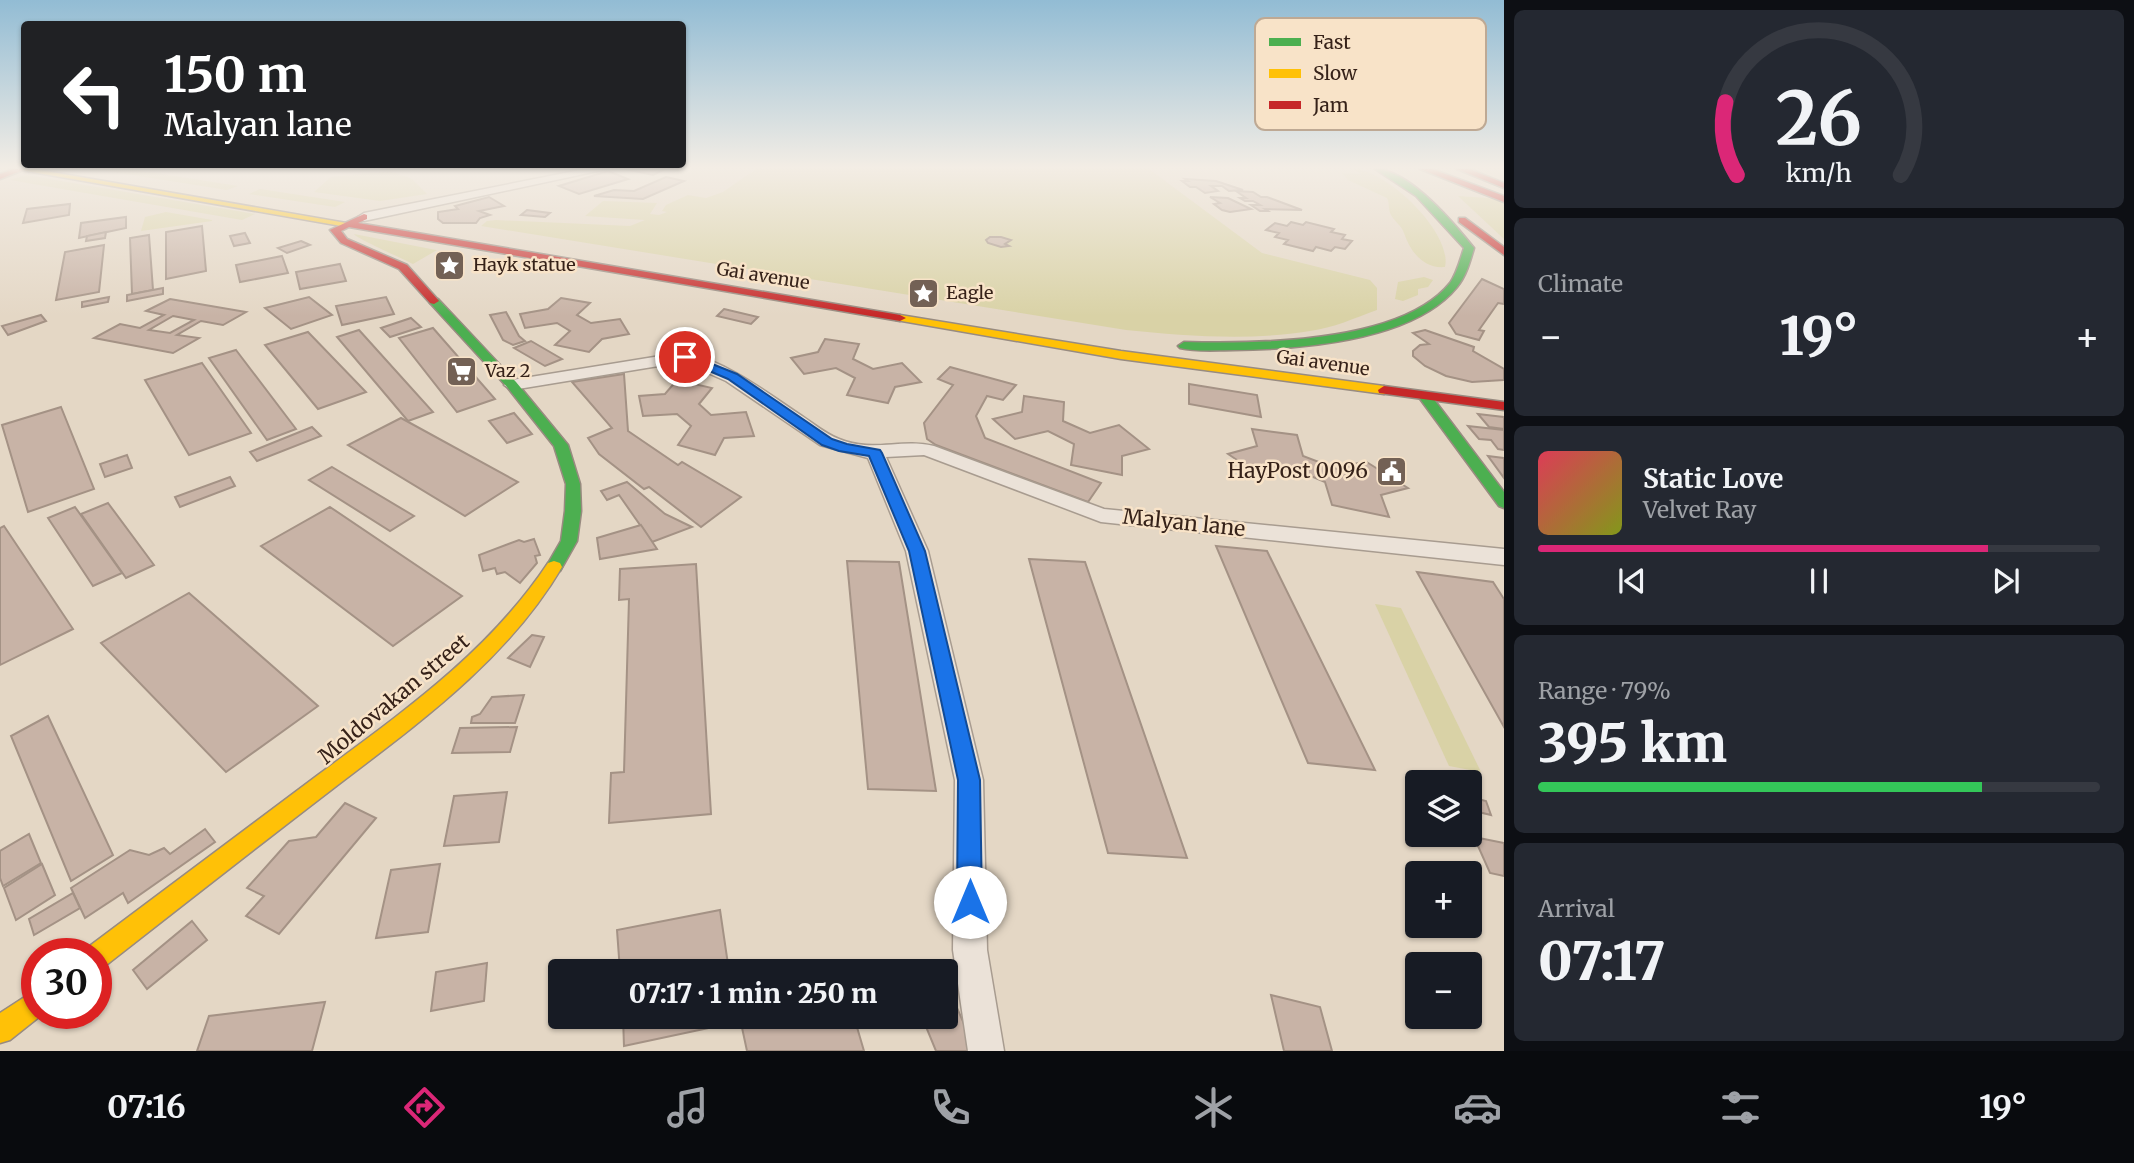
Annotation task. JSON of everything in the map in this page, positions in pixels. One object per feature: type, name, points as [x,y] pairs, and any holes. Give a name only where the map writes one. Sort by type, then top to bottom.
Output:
[{"type":"main road","name":"Gai avenue","points":[[309,218],[1121,355],[1504,406]]},
{"type":"main road","points":[[344,224],[361,218]]},
{"type":"main road","name":"Gai avenue","points":[[370,218],[1128,341],[1196,346],[1258,345],[1357,335],[1394,323],[1448,291],[1458,277],[1469,248]]},
{"type":"main road","points":[[1441,218],[1469,248]]},
{"type":"main road","points":[[1459,218],[1469,248]]},
{"type":"main road","points":[[1462,218],[1504,252]]},
{"type":"main road","name":"Moldovakan street","points":[[112,945],[417,712],[460,676],[537,598],[569,541],[573,484],[561,445],[512,385],[403,267],[336,235],[335,230],[344,224]]},
{"type":"main road","points":[[1351,353],[1357,335]]},
{"type":"main road","points":[[1368,371],[1424,396],[1504,503]]},
{"type":"main road","points":[[0,1030],[21,1014]]},
{"type":"street","name":"Malyan lane","points":[[512,385],[685,357],[732,377],[827,442],[875,453],[909,447],[927,450],[1101,515],[1504,557]]},
{"type":"street","points":[[875,453],[917,551],[969,780],[970,950],[986,1051]]},
{"type":"shaded area","points":[[145,218],[212,220],[212,221],[141,231]]},
{"type":"shaded area","points":[[616,218],[1215,218],[1262,253],[1370,280],[1377,288],[1377,310],[1327,328],[1264,336],[1195,336],[1126,330],[481,226],[487,221],[496,220],[630,226],[645,220]]},
{"type":"shaded area","points":[[1394,218],[1425,218],[1439,237],[1445,253],[1445,267],[1430,265],[1418,258]]},
{"type":"shaded area","points":[[1482,218],[1504,218],[1504,239]]},
{"type":"shaded area","points":[[354,234],[437,250],[413,264]]},
{"type":"shaded area","points":[[1424,277],[1433,280],[1428,287],[1418,289],[1418,295],[1403,301],[1395,299],[1398,282]]},
{"type":"shaded area","points":[[1375,604],[1401,608],[1480,770],[1449,766]]},
{"type":"building","points":[[24,218],[51,218],[23,223]]},
{"type":"building","points":[[126,218],[126,228],[79,238],[81,223]]},
{"type":"building","points":[[480,218],[476,223],[443,223],[438,219]]},
{"type":"building","points":[[1291,222],[1303,225],[1306,222],[1334,229],[1331,232],[1345,235],[1342,239],[1352,241],[1345,249],[1335,247],[1331,251],[1316,247],[1313,251],[1284,244],[1288,240],[1275,237],[1279,233],[1266,230],[1275,223],[1287,226]]},
{"type":"building","points":[[202,226],[206,271],[166,279],[166,232]]},
{"type":"building","points":[[106,232],[105,238],[86,241],[87,236]]},
{"type":"building","points":[[245,233],[250,243],[234,246],[230,236]]},
{"type":"building","points":[[149,235],[153,290],[132,294],[130,238]]},
{"type":"building","points":[[990,237],[1011,240],[1005,244],[1009,246],[1001,247],[988,243],[986,240]]},
{"type":"building","points":[[301,241],[310,245],[287,253],[278,248]]},
{"type":"building","points":[[104,245],[99,292],[56,300],[65,252]]},
{"type":"building","points":[[282,256],[288,273],[240,282],[236,265]]},
{"type":"building","points":[[340,264],[346,281],[300,289],[296,272]]},
{"type":"building","points":[[1482,279],[1504,289],[1504,304],[1498,303],[1479,330],[1484,331],[1479,340],[1456,334],[1449,323]]},
{"type":"building","points":[[163,288],[163,294],[127,301],[127,295]]},
{"type":"building","points":[[109,297],[108,302],[82,307],[82,302]]},
{"type":"building","points":[[309,297],[332,315],[291,329],[265,308]]},
{"type":"building","points":[[386,297],[394,314],[342,325],[336,306]]},
{"type":"building","points":[[561,298],[590,303],[577,315],[591,323],[620,319],[629,334],[602,339],[589,352],[555,345],[570,331],[557,323],[525,328],[520,314],[548,309]]},
{"type":"building","points":[[170,299],[246,312],[223,325],[201,321],[177,335],[199,338],[173,353],[94,338],[120,324],[140,328],[164,315],[146,311]],"holes":[[[173,316],[194,320],[170,333],[149,330]]]},
{"type":"building","points":[[724,309],[758,317],[751,324],[717,316]]},
{"type":"building","points":[[506,312],[519,336],[525,341],[513,345],[503,340],[490,315]]},
{"type":"building","points":[[41,315],[46,321],[8,335],[2,326]]},
{"type":"building","points":[[411,318],[421,327],[390,337],[381,328]]},
{"type":"building","points":[[433,328],[495,399],[457,412],[399,338]]},
{"type":"building","points":[[359,330],[433,412],[408,421],[337,337]]},
{"type":"building","points":[[1425,330],[1474,347],[1473,351],[1504,369],[1504,380],[1472,382],[1446,376],[1425,366],[1413,356],[1413,351],[1420,345],[1429,344],[1413,333]]},
{"type":"building","points":[[308,332],[366,392],[318,409],[265,345]]},
{"type":"building","points":[[825,339],[859,344],[853,359],[873,369],[902,363],[921,382],[895,387],[888,403],[847,395],[855,378],[836,368],[804,374],[791,358],[818,352]]},
{"type":"building","points":[[531,341],[562,359],[545,366],[514,348]]},
{"type":"building","points":[[236,350],[296,429],[267,440],[209,358]]},
{"type":"building","points":[[202,363],[251,433],[189,455],[145,380]]},
{"type":"building","points":[[950,367],[1016,385],[1003,400],[987,396],[976,416],[985,438],[1101,483],[1088,502],[936,445],[927,439],[924,423],[953,385],[938,379]]},
{"type":"building","points":[[624,374],[628,431],[678,465],[682,462],[741,497],[701,527],[649,487],[644,489],[599,454],[588,438],[612,428],[572,382]]},
{"type":"building","points":[[677,380],[712,388],[699,404],[711,415],[746,412],[754,436],[724,438],[715,455],[678,445],[691,426],[677,414],[643,416],[639,396],[665,394]]},
{"type":"building","points":[[1189,384],[1257,395],[1261,417],[1189,404]]},
{"type":"building","points":[[1024,396],[1064,402],[1063,421],[1090,433],[1119,425],[1149,449],[1122,456],[1122,475],[1071,465],[1074,444],[1048,431],[1015,439],[993,419],[1022,412]]},
{"type":"building","points":[[61,407],[94,489],[28,512],[2,425]]},
{"type":"building","points":[[514,413],[532,434],[507,443],[489,421]]},
{"type":"building","points":[[1478,414],[1504,417],[1504,429],[1489,427]]},
{"type":"building","points":[[401,418],[518,482],[465,516],[348,445]]},
{"type":"building","points":[[1468,426],[1504,430],[1504,450],[1498,449],[1491,440],[1479,439]]},
{"type":"building","points":[[312,427],[321,436],[257,461],[250,452]]},
{"type":"building","points":[[1252,429],[1297,435],[1303,456],[1337,469],[1365,461],[1408,488],[1381,495],[1389,517],[1332,505],[1325,482],[1292,468],[1261,476],[1228,454],[1257,446]]},
{"type":"building","points":[[127,455],[132,468],[105,477],[100,464]]},
{"type":"building","points":[[1488,456],[1504,458],[1504,478]]},
{"type":"building","points":[[332,467],[414,516],[390,531],[309,480]]},
{"type":"building","points":[[230,477],[235,486],[180,507],[175,497]]},
{"type":"building","points":[[627,482],[665,514],[692,527],[652,542],[619,495],[607,500],[601,491]]},
{"type":"building","points":[[108,503],[154,565],[126,578],[81,514]]},
{"type":"building","points":[[75,507],[122,573],[93,586],[48,518]]},
{"type":"building","points":[[330,507],[462,596],[393,646],[261,546]]},
{"type":"building","points":[[641,525],[657,549],[600,559],[597,538]]},
{"type":"building","points":[[4,526],[73,629],[0,665],[0,528]]},
{"type":"building","points":[[534,539],[540,555],[535,556],[537,563],[520,583],[505,572],[497,574],[495,568],[483,571],[479,555],[519,540],[524,542]]},
{"type":"building","points":[[1216,546],[1267,551],[1375,770],[1308,763]]},
{"type":"building","points":[[1029,559],[1085,562],[1187,858],[1108,853]]},
{"type":"building","points":[[847,561],[899,562],[936,791],[868,789]]},
{"type":"building","points":[[696,564],[711,814],[609,823],[611,773],[624,772],[629,599],[619,600],[620,569]]},
{"type":"building","points":[[1417,572],[1493,582],[1504,599],[1504,727]]},
{"type":"building","points":[[189,593],[318,706],[226,772],[101,643]]},
{"type":"building","points":[[532,635],[544,637],[530,667],[508,658]]},
{"type":"building","points":[[524,695],[515,723],[471,723],[472,717],[480,714],[492,697]]},
{"type":"building","points":[[48,716],[113,855],[71,881],[11,736]]},
{"type":"building","points":[[517,727],[510,752],[452,753],[460,728]]},
{"type":"building","points":[[507,792],[499,842],[444,846],[454,796]]},
{"type":"building","points":[[1482,800],[1486,801],[1491,815],[1482,813]]},
{"type":"building","points":[[345,803],[376,818],[279,934],[246,916],[264,896],[247,888],[289,841],[316,837]]},
{"type":"building","points":[[205,829],[215,842],[128,903],[123,893],[85,918],[71,888],[130,850],[149,855],[164,848],[170,854]]},
{"type":"building","points":[[29,834],[41,863],[3,886],[0,878],[0,851]]},
{"type":"building","points":[[1482,839],[1504,843],[1504,876],[1490,873],[1478,847],[1482,847]]},
{"type":"building","points":[[42,864],[55,895],[16,920],[4,888]]},
{"type":"building","points":[[440,864],[428,932],[376,938],[391,870]]},
{"type":"building","points":[[73,893],[80,908],[34,935],[29,919]]},
{"type":"building","points":[[720,910],[727,959],[619,959],[617,930]]},
{"type":"building","points":[[192,921],[207,940],[147,989],[133,970]]},
{"type":"building","points":[[487,963],[484,1001],[431,1011],[436,972]]},
{"type":"building","points":[[1271,995],[1320,1007],[1332,1051],[1284,1051]]},
{"type":"building","points":[[325,1002],[312,1051],[197,1051],[209,1016]]},
{"type":"building","points":[[958,1010],[976,1051],[936,1051],[927,1029],[958,1029]]},
{"type":"building","points":[[623,1029],[704,1029],[624,1046]]},
{"type":"building","points":[[742,1029],[858,1029],[864,1051],[747,1051]]},
{"type":"traffic: fast","points":[[1441,218],[1469,248]]},
{"type":"traffic: fast","points":[[1184,346],[1287,344],[1364,332],[1399,321],[1429,306],[1452,287],[1469,248]]},
{"type":"traffic: fast","points":[[434,301],[512,385],[561,445],[573,484],[573,511],[569,541],[554,567]]},
{"type":"traffic: fast","points":[[1424,396],[1504,503]]},
{"type":"traffic: slow","points":[[311,218],[347,224]]},
{"type":"traffic: slow","points":[[900,318],[1121,355],[1384,390]]},
{"type":"traffic: slow","points":[[112,945],[452,683],[510,627],[534,598],[554,567]]},
{"type":"traffic: slow","points":[[0,1030],[21,1014]]},
{"type":"traffic: jam","points":[[362,218],[335,230],[344,241],[403,267],[434,301]]},
{"type":"traffic: jam","points":[[1462,220],[1504,252]]},
{"type":"traffic: jam","points":[[347,224],[900,318]]},
{"type":"traffic: jam","points":[[1384,390],[1504,406]]},
{"type":"place","name":"Hayk statue","points":[[450,265]]},
{"type":"place","name":"Eagle","points":[[923,293]]},
{"type":"place","name":"Vaz 2","points":[[462,371]]},
{"type":"place","name":"HayPost 0096","points":[[1391,471]]},
{"type":"route","points":[[685,357],[732,377],[827,442],[860,452],[875,453],[897,510],[917,551],[969,780],[970,902]]}]
